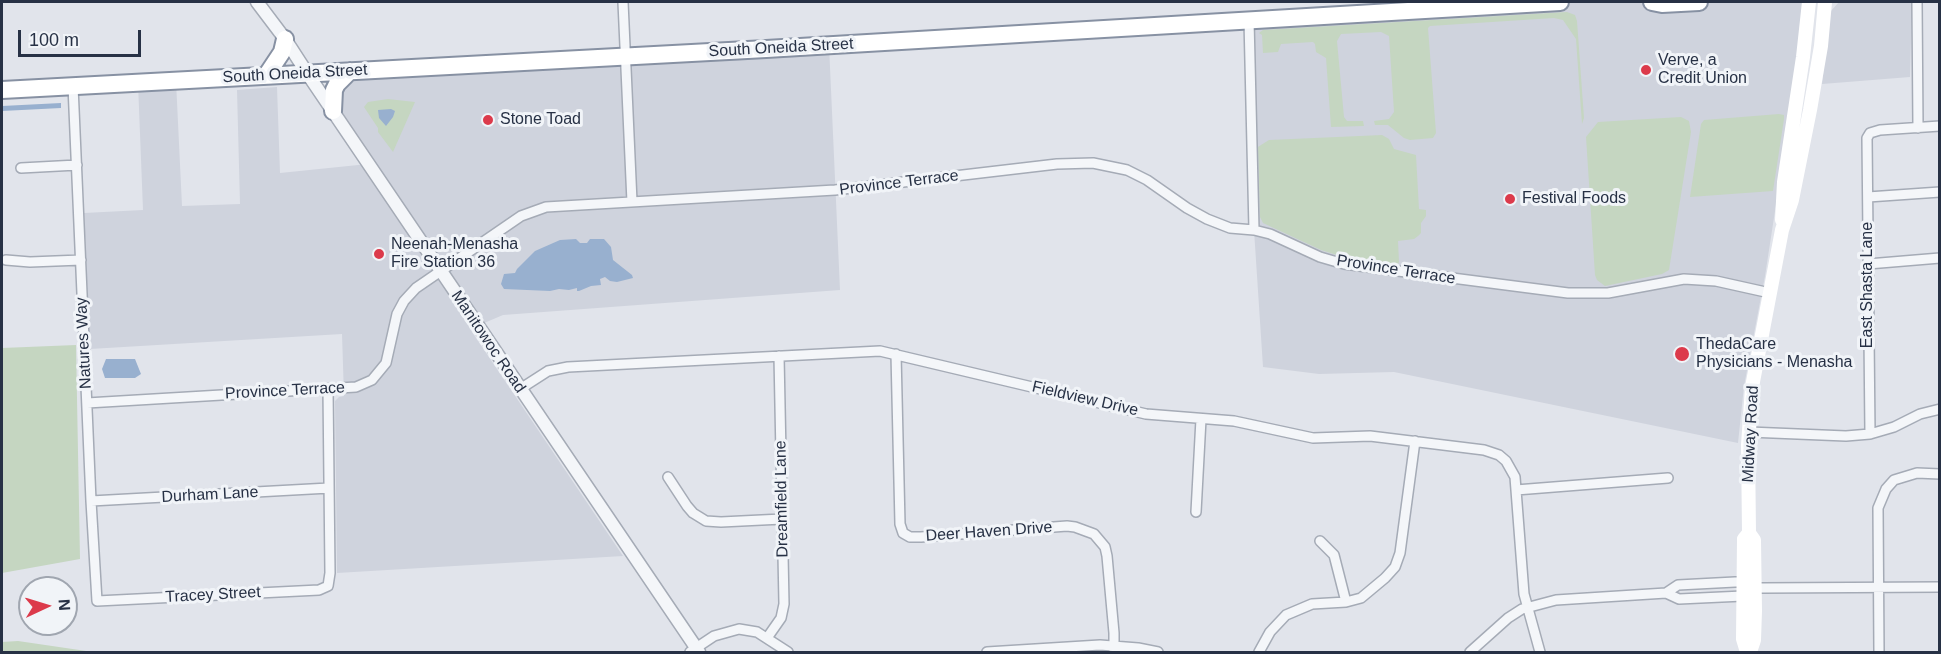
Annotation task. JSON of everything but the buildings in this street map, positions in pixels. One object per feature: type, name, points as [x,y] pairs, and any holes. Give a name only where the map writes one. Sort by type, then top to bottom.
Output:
[{"type":"highway","name":"South Oneida Street","points":[[2,90],[625,57],[1560,2]]},
{"type":"highway","points":[[1652,2],[1662,4],[1699,2]]},
{"type":"highway","points":[[266,76],[282,52],[285,39]]},
{"type":"highway","points":[[333,111],[336,84],[350,71]]},
{"type":"main road","name":"Midway Road","points":[[1782,230],[1784,182],[1809,2]]},
{"type":"main road","name":"Midway Road","points":[[1748,652],[1743,639],[1747,588],[1744,539],[1749,533],[1749,432],[1754,376],[1782,230],[1792,200],[1810,110],[1821,46],[1825,2]]},
{"type":"street","name":"Manitowoc Road","points":[[257,2],[285,39],[695,651]]},
{"type":"street","points":[[623,2],[632,202]]},
{"type":"street","points":[[1917,2],[1918,128],[1940,126]]},
{"type":"street","points":[[1249,20],[1254,230]]},
{"type":"street","name":"Natures Way","points":[[73,86],[97,601]]},
{"type":"street","name":"East Shasta Lane","points":[[1870,434],[1868,135],[1880,130],[1918,128]]},
{"type":"street","name":"Province Terrace","points":[[87,403],[356,387],[372,380],[380,372],[389,355],[400,307],[416,288],[529,212],[546,207],[835,190],[1026,167],[1094,163],[1116,167],[1136,174],[1207,219],[1230,228],[1254,230],[1288,241],[1320,257],[1344,264],[1583,294],[1608,293],[1663,282],[1695,279],[1716,281],[1770,293]]},
{"type":"street","points":[[21,168],[76,165]]},
{"type":"street","points":[[1868,196],[1940,192]]},
{"type":"street","points":[[1868,264],[1940,258]]},
{"type":"street","points":[[6,260],[30,262],[81,260]]},
{"type":"street","name":"Fieldview Drive","points":[[520,389],[548,371],[568,367],[870,351],[896,354],[1146,414],[1249,423],[1313,438],[1363,436],[1492,452],[1506,461],[1512,469],[1516,489],[1523,583],[1540,652]]},
{"type":"street","name":"Deer Haven Drive","points":[[896,354],[900,524],[903,533],[910,537],[921,537],[1066,526],[1094,534],[1105,547],[1107,556],[1114,649]]},
{"type":"street","name":"Dreamfield Lane","points":[[767,638],[778,624],[783,612],[779,356]]},
{"type":"street","points":[[328,389],[329,488]]},
{"type":"street","points":[[1749,432],[1846,436],[1870,434],[1894,427],[1920,414],[1940,409]]},
{"type":"street","points":[[1196,512],[1201,419]]},
{"type":"street","points":[[1259,652],[1270,632],[1286,615],[1312,604],[1346,602],[1366,595],[1391,573],[1398,561],[1414,441]]},
{"type":"street","points":[[1879,652],[1878,508],[1886,489],[1894,480],[1917,473],[1940,474]]},
{"type":"street","points":[[668,477],[693,513],[706,520],[721,522],[782,519]]},
{"type":"street","points":[[1516,489],[1668,478]]},
{"type":"street","name":"Durham Lane","points":[[91,501],[329,488]]},
{"type":"street","name":"Tracey Street","points":[[97,601],[319,590],[328,586],[329,488]]},
{"type":"street","points":[[1320,541],[1334,555],[1346,602]]},
{"type":"street","points":[[1666,593],[1678,585],[1747,588],[1940,587]]},
{"type":"street","points":[[1470,652],[1508,618],[1527,606],[1573,598],[1666,593],[1678,599],[1747,588]]},
{"type":"street","points":[[695,651],[721,633],[739,629],[757,633],[788,652]]},
{"type":"street","points":[[987,652],[1114,649],[1158,652]]},
{"type":"shaded area","points":[[1381,2],[1802,2],[1801,34],[1785,146],[1765,276],[1744,386],[1738,443],[1394,372],[1319,374],[1263,367],[1254,230],[1249,20],[1382,11]]},
{"type":"shaded area","points":[[1839,2],[1912,2],[1910,77],[1822,84],[1830,12]]},
{"type":"shaded area","points":[[829,45],[840,290],[503,315],[470,329],[623,556],[337,573],[335,401],[344,396],[342,334],[90,349],[84,213],[143,210],[138,83],[176,81],[182,206],[240,204],[237,90],[277,87],[280,173],[368,164],[333,111],[340,80]]},
{"type":"green space","points":[[1567,12],[1575,15],[1577,21],[1584,118],[1582,124],[1576,39],[1563,20],[1554,18],[1430,26],[1428,28],[1436,133],[1433,138],[1410,140],[1388,125],[1375,125],[1374,121],[1389,119],[1394,112],[1389,36],[1381,32],[1341,34],[1337,41],[1344,117],[1347,121],[1363,121],[1364,126],[1331,127],[1326,58],[1316,52],[1313,42],[1281,44],[1278,52],[1263,53],[1262,35],[1259,33],[1263,30]]},
{"type":"green space","points":[[388,99],[415,102],[393,152],[364,107],[368,102]]},
{"type":"green space","points":[[1784,115],[1784,119],[1773,191],[1690,197],[1701,124],[1704,120]]},
{"type":"green space","points":[[1681,117],[1689,121],[1691,132],[1669,270],[1662,274],[1605,286],[1597,280],[1595,275],[1586,137],[1598,122]]},
{"type":"green space","points":[[1382,135],[1389,139],[1394,149],[1416,155],[1419,209],[1426,210],[1426,216],[1421,223],[1421,233],[1414,239],[1398,241],[1398,264],[1343,257],[1321,250],[1263,223],[1260,217],[1258,147],[1269,140]]},
{"type":"green space","points":[[76,345],[80,559],[2,573],[2,348]]},
{"type":"green space","points":[[18,641],[93,652],[2,652],[2,642]]},
{"type":"water","points":[[61,103],[61,108],[2,111],[2,106]]},
{"type":"water","points":[[378,110],[395,111],[386,126],[379,118]]},
{"type":"water","points":[[576,239],[580,243],[587,243],[590,239],[604,239],[611,247],[613,260],[633,278],[617,282],[605,277],[600,279],[601,285],[579,291],[577,288],[550,291],[504,289],[501,284],[504,274],[515,273],[535,251],[560,240]]},
{"type":"water","points":[[106,359],[135,359],[141,374],[135,378],[105,378],[102,369]]},
{"type":"place","name":"Verve, a Credit Union","points":[[1646,70]]},
{"type":"place","name":"Stone Toad","points":[[488,120]]},
{"type":"place","name":"Festival Foods","points":[[1510,199]]},
{"type":"place","name":"Neenah-Menasha Fire Station 36","points":[[379,254]]},
{"type":"place","name":"ThedaCare Physicians - Menasha","points":[[1682,354]]}]
